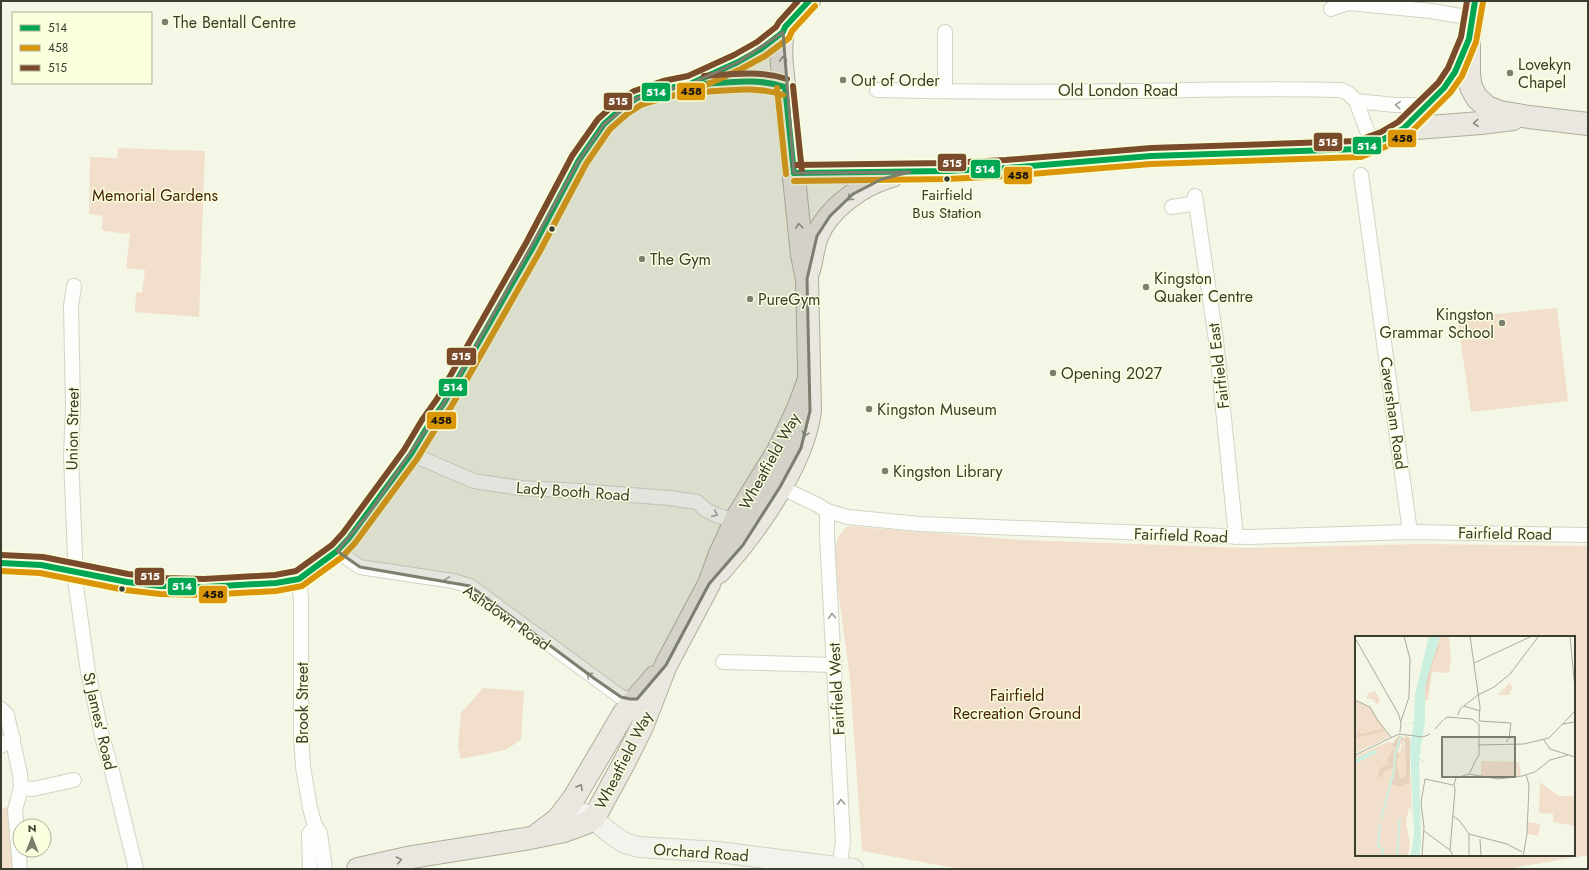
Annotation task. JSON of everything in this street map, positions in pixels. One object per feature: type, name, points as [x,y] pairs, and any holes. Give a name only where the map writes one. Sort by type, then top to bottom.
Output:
[{"type":"main road","points":[[783,32],[785,27],[809,1]]},
{"type":"main road","points":[[794,173],[910,172],[1007,168],[1151,156],[1347,150],[1359,148],[1372,144],[1403,129],[1444,88],[1451,78],[1472,19]]},
{"type":"main road","points":[[1472,19],[1470,83],[1477,98],[1487,107],[1500,112],[1588,124]]},
{"type":"main road","name":"Wheatfield Way","points":[[709,584],[743,545],[780,487],[801,448],[808,424],[810,410],[808,382],[807,279],[802,255],[782,59],[783,32]]},
{"type":"main road","points":[[1403,129],[1481,123],[1529,117]]},
{"type":"main road","name":"Wheatfield Way","points":[[807,279],[817,236],[830,216],[853,194],[862,188],[882,179],[910,172]]},
{"type":"main road","name":"Wheatfield Way","points":[[534,837],[558,819],[574,798],[634,701],[666,665],[709,584],[720,554],[736,519],[778,451],[798,410],[808,382]]},
{"type":"main road","name":"Wheatfield Way","points":[[358,869],[412,857],[445,853],[534,837],[578,826],[594,818],[639,733],[634,701]]},
{"type":"main road","name":"Wheatfield Way","points":[[416,869],[445,853]]},
{"type":"street","points":[[1331,9],[1349,2],[1431,11],[1472,19]]},
{"type":"street","points":[[690,84],[750,56],[783,32]]},
{"type":"street","points":[[945,32],[945,91]]},
{"type":"street","points":[[1,563],[41,565],[126,582],[160,586],[193,587],[276,583],[298,579],[337,552],[369,513],[411,454],[444,403],[533,247],[579,160],[604,124],[636,98],[665,89],[690,84],[720,84],[751,80],[774,82],[785,86]]},
{"type":"street","name":"Old London Road","points":[[877,90],[1341,90],[1348,93],[1356,101],[1395,105],[1428,105]]},
{"type":"street","points":[[1356,101],[1372,144]]},
{"type":"street","name":"Caversham Road","points":[[1361,175],[1410,532]]},
{"type":"street","name":"Fairfield East","points":[[1172,206],[1195,200],[1216,340],[1236,537]]},
{"type":"street","name":"Union Street","points":[[74,286],[71,306],[73,407],[71,456],[74,572]]},
{"type":"street","name":"Lady Booth Road","points":[[411,454],[474,481],[520,488],[664,497],[698,502],[706,510],[716,515],[736,519]]},
{"type":"street","name":"Fairfield Road","points":[[780,487],[818,505],[827,511],[848,517],[919,524],[1236,537],[1410,532],[1588,535]]},
{"type":"street","name":"Fairfield West","points":[[827,511],[843,841],[841,856],[846,868]]},
{"type":"street","name":"Ashdown Road","points":[[337,552],[360,567],[453,581],[470,586],[634,701]]},
{"type":"street","name":"St James' Road","points":[[74,572],[88,672],[102,740],[112,771],[136,869]]},
{"type":"street","name":"Brook Street","points":[[298,579],[301,599],[301,736],[303,767],[310,808],[315,826],[320,833],[325,869]]},
{"type":"street","points":[[723,662],[835,665]]},
{"type":"street","points":[[1,708],[7,715],[20,774],[21,788],[15,810],[20,869]]},
{"type":"street","points":[[1,746],[13,738]]},
{"type":"street","points":[[21,788],[33,789],[74,780]]},
{"type":"street","points":[[558,819],[568,815],[584,813],[594,818]]},
{"type":"street","name":"Orchard Road","points":[[594,818],[611,834],[625,843],[639,847],[718,852],[846,868]]},
{"type":"street","points":[[310,869],[310,834],[315,826]]},
{"type":"highlighted area","points":[[783,32],[794,173],[910,172],[882,179],[853,194],[830,216],[817,236],[807,279],[810,411],[801,448],[780,487],[743,545],[709,584],[666,665],[637,699],[630,699],[621,697],[595,679],[470,586],[360,567],[337,551],[369,513],[444,403],[579,160],[604,124],[637,98],[690,84],[738,62]]},
{"type":"green space","name":"Memorial Gardens","points":[[118,148],[205,151],[199,317],[135,312],[136,292],[142,293],[145,270],[126,268],[130,233],[122,234],[120,232],[104,231],[102,230],[103,216],[89,214],[90,157],[117,158]]},
{"type":"green space","points":[[1557,308],[1568,401],[1471,412],[1457,318]]},
{"type":"green space","name":"Fairfield Recreation Ground","points":[[847,526],[1022,540],[1248,548],[1421,544],[1588,546],[1588,855],[1507,869],[960,869],[862,851],[850,679],[833,552],[839,536]]},
{"type":"green space","points":[[483,688],[524,691],[521,740],[505,750],[461,759],[458,746],[461,713]]},
{"type":"green space","points":[[10,806],[12,858],[14,858],[15,869],[1,869],[1,809]]},
{"type":"transit line","name":"515","points":[[1,555],[43,557],[128,574],[161,578],[204,579],[275,575],[296,571],[332,545],[343,533],[404,450],[437,399],[526,243],[572,156],[598,119],[617,102],[634,91],[663,81],[688,76],[734,55],[757,42],[776,27],[798,1]]},
{"type":"transit line","name":"514","points":[[1,563],[41,565],[127,582],[160,586],[204,587],[276,583],[299,579],[337,551],[349,538],[411,454],[444,403],[533,247],[579,160],[604,124],[622,108],[637,98],[665,89],[690,84],[738,62],[761,49],[783,32],[785,27],[809,1]]},
{"type":"transit line","name":"515","points":[[794,165],[947,163],[1006,160],[1151,148],[1357,141],[1381,132],[1398,122],[1438,83],[1448,68],[1461,37],[1467,1]]},
{"type":"transit line","name":"514","points":[[794,173],[947,171],[1007,168],[1151,156],[1359,149],[1384,139],[1403,129],[1444,88],[1455,72],[1469,39],[1475,1]]},
{"type":"transit line","name":"458","points":[[794,181],[947,179],[1008,176],[1151,164],[1361,157],[1407,136],[1450,93],[1462,76],[1476,42],[1483,2]]},
{"type":"transit line","name":"458","points":[[1,571],[40,573],[125,590],[160,594],[204,595],[276,591],[302,586],[342,557],[355,543],[417,459],[451,407],[540,251],[586,164],[610,129],[627,114],[641,105],[693,91],[765,56],[789,38],[792,31],[815,6]]},
{"type":"transit line","name":"515","points":[[704,76],[766,74],[787,79]]},
{"type":"transit line","name":"514","points":[[704,84],[765,82],[785,87]]},
{"type":"transit line","name":"515","points":[[793,86],[802,172]]},
{"type":"transit line","name":"514","points":[[785,87],[794,173]]},
{"type":"transit line","name":"458","points":[[777,88],[786,174]]},
{"type":"transit line","name":"458","points":[[704,92],[763,90],[783,95]]},
{"type":"place","name":"The Bentall Centre","points":[[165,22]]},
{"type":"place","name":"Lovekyn Chapel","points":[[1510,73]]},
{"type":"place","name":"Out of Order","points":[[843,80]]},
{"type":"place","name":"Fairfield Bus Station","points":[[947,179]]},
{"type":"place","name":"The Gym","points":[[642,259]]},
{"type":"place","name":"Kingston Quaker Centre","points":[[1146,287]]},
{"type":"place","name":"PureGym","points":[[750,299]]},
{"type":"place","name":"Kingston Grammar School","points":[[1502,323]]},
{"type":"place","name":"Opening 2027","points":[[1053,373]]},
{"type":"place","name":"Kingston Museum","points":[[869,409]]},
{"type":"place","name":"Kingston Library","points":[[885,471]]}]
